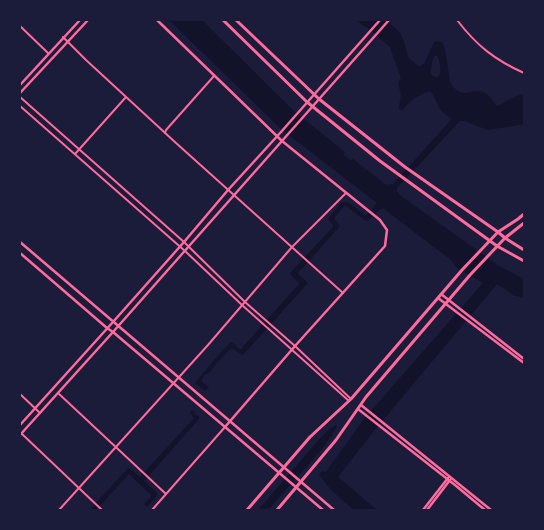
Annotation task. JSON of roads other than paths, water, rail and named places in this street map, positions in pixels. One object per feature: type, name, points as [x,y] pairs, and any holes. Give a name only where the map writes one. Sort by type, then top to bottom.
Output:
[{"type":"main road","points":[[20,85],[80,20]]},
{"type":"main road","points":[[20,93],[88,20]]},
{"type":"main road","points":[[157,20],[282,141],[380,220],[387,230],[384,246],[225,427]]},
{"type":"main road","points":[[223,20],[307,102],[392,170],[497,246],[524,261]]},
{"type":"main road","points":[[236,20],[319,100],[405,167],[498,232],[504,238],[524,250]]},
{"type":"main road","points":[[20,425],[380,20]]},
{"type":"main road","points":[[21,434],[389,20]]},
{"type":"main road","points":[[247,510],[310,437],[350,400],[462,270],[490,240],[498,232],[524,214]]},
{"type":"main road","points":[[277,510],[336,440],[366,397],[470,275],[504,238],[524,223]]},
{"type":"main road","points":[[20,242],[334,510]]},
{"type":"main road","points":[[20,253],[324,510]]},
{"type":"main road","points":[[441,294],[524,359]]},
{"type":"main road","points":[[438,298],[524,363]]},
{"type":"main road","points":[[361,405],[485,510]]},
{"type":"main road","points":[[358,409],[491,510]]},
{"type":"main road","points":[[423,510],[449,478]]},
{"type":"main road","points":[[427,510],[449,478]]},
{"type":"street","points":[[457,20],[473,39],[490,55],[524,73]]},
{"type":"street","points":[[20,26],[48,53]]},
{"type":"street","points":[[63,37],[165,133],[343,293]]},
{"type":"street","points":[[165,133],[214,76]]},
{"type":"street","points":[[20,97],[184,242],[245,302],[295,346],[350,400]]},
{"type":"street","points":[[75,154],[126,97]]},
{"type":"street","points":[[20,106],[180,246],[242,305],[350,400]]},
{"type":"street","points":[[60,510],[179,378],[292,248],[346,193]]},
{"type":"street","points":[[58,393],[166,494]]},
{"type":"street","points":[[20,394],[40,413]]},
{"type":"street","points":[[152,510],[225,427]]},
{"type":"street","points":[[21,434],[102,510]]}]
